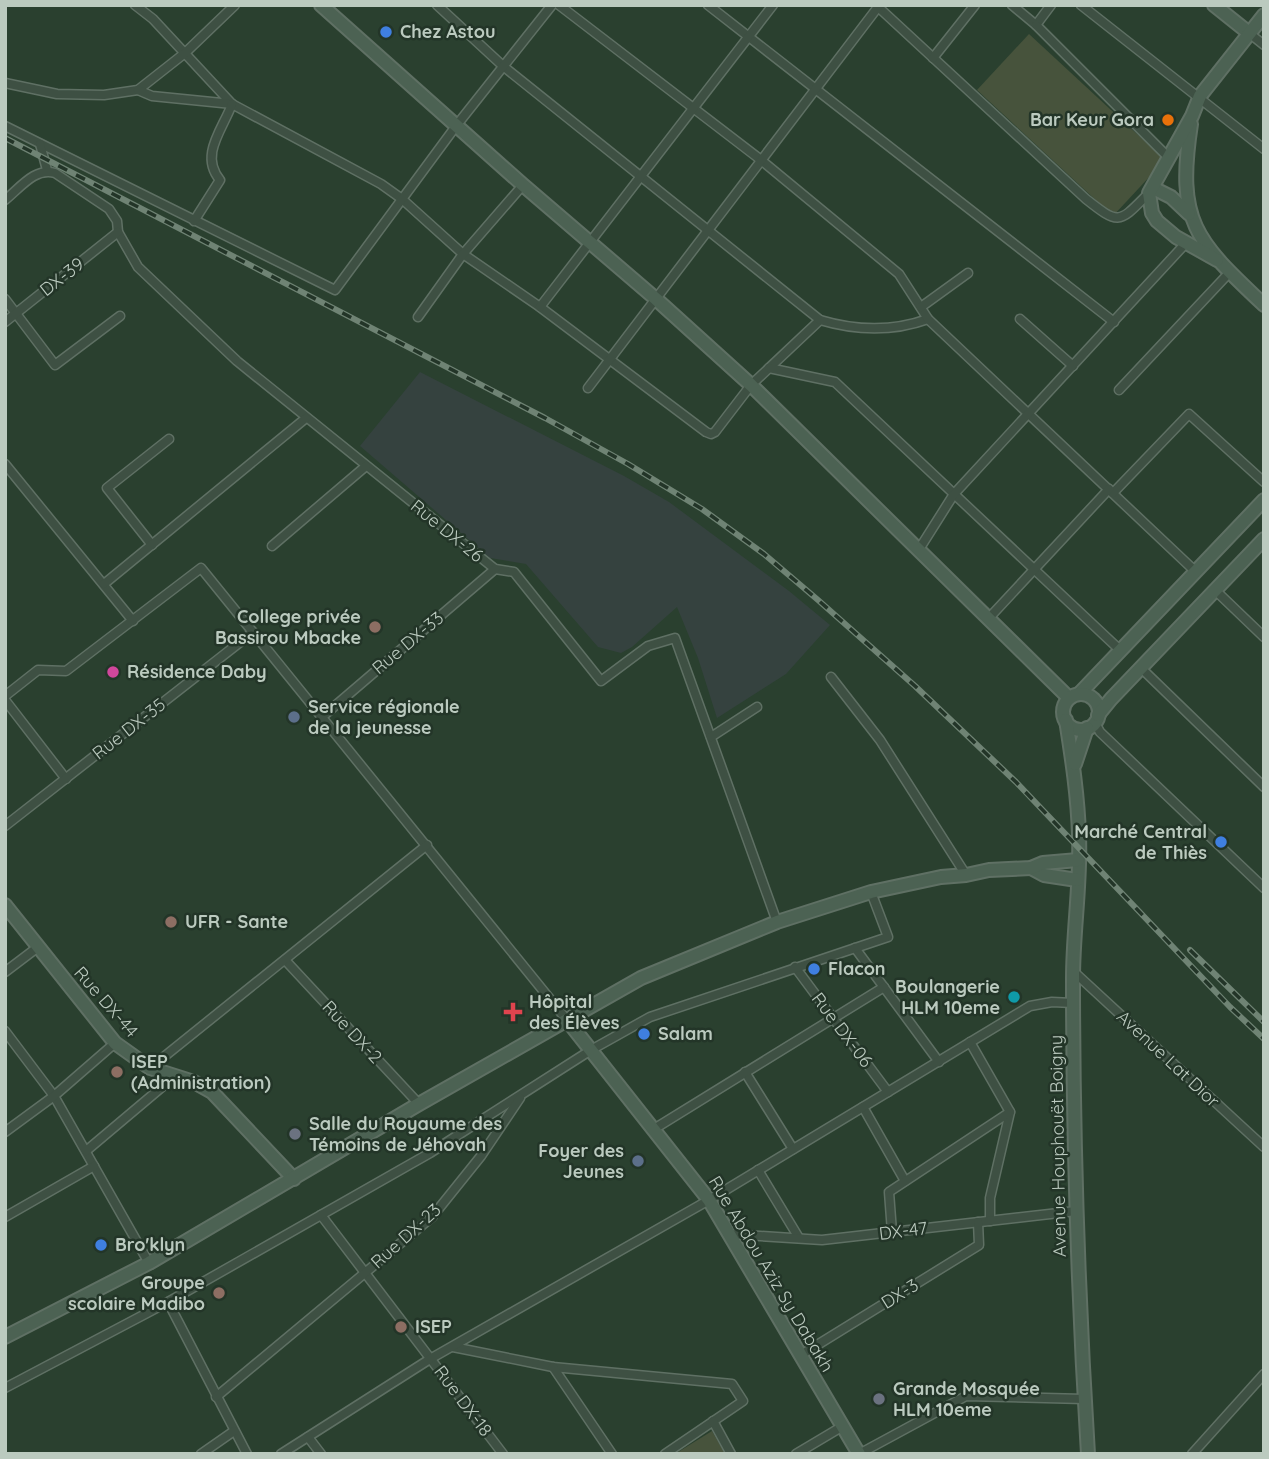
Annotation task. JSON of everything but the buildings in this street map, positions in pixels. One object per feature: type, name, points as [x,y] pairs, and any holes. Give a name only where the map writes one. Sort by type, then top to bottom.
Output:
[{"type":"main road","points":[[1214,5],[1249,33]]},
{"type":"main road","points":[[327,8],[751,385],[988,619],[1074,696],[1094,699],[1093,722],[1074,771]]},
{"type":"main road","points":[[1217,260],[1186,243],[1157,221],[1152,213],[1151,191],[1200,96],[1264,15]]},
{"type":"main road","points":[[1192,116],[1186,173],[1190,215],[1197,232],[1217,260],[1264,304]]},
{"type":"main road","points":[[1151,191],[1171,197],[1190,215]]},
{"type":"main road","points":[[1264,500],[1121,651],[1074,696],[1064,709],[1066,720],[1073,727],[1093,722],[1264,539]]},
{"type":"main road","name":"Avenue Houphouët Boigny","points":[[1066,720],[1074,771],[1079,837],[1073,971],[1076,1211],[1088,1454]]},
{"type":"main road","points":[[5,1337],[149,1263],[419,1104],[641,978],[777,922],[871,892],[942,877],[989,870],[1031,868],[1043,863],[1078,860]]},
{"type":"main road","points":[[1031,868],[1044,875],[1077,880]]},
{"type":"main road","name":"Rue DX-44","points":[[5,905],[115,1043],[150,1068],[212,1092],[294,1179]]},
{"type":"main road","name":"Rue Abdou Aziz Sy Dabakh","points":[[567,1020],[709,1200],[859,1454]]},
{"type":"street","points":[[135,5],[153,19],[232,104],[381,184],[402,199],[463,254],[540,307],[667,405],[711,434],[751,385],[820,320]]},
{"type":"street","points":[[5,83],[57,94],[104,95],[138,90],[185,53],[235,5]]},
{"type":"street","points":[[437,5],[503,66],[820,320],[848,328],[904,328],[928,319]]},
{"type":"street","points":[[5,126],[335,290],[456,125],[551,5]]},
{"type":"street","points":[[559,5],[761,160],[899,274],[928,319],[1196,572]]},
{"type":"street","points":[[708,5],[1114,321]]},
{"type":"street","points":[[540,307],[774,5]]},
{"type":"street","points":[[933,58],[975,5]]},
{"type":"street","points":[[1012,5],[1035,24],[1169,158]]},
{"type":"street","points":[[1035,24],[1051,5]]},
{"type":"street","points":[[1081,5],[1264,149]]},
{"type":"street","points":[[588,388],[877,6],[1086,200],[1105,214],[1116,219],[1125,217],[1151,191]]},
{"type":"street","points":[[1249,33],[1264,45]]},
{"type":"street","points":[[138,90],[152,96],[232,104]]},
{"type":"street","points":[[194,220],[220,180],[213,167],[211,150],[232,104]]},
{"type":"street","points":[[5,200],[38,172],[47,170],[40,144]]},
{"type":"street","name":"Rue DX-26","points":[[47,170],[109,209],[117,221],[118,232],[131,258],[237,361],[495,569],[514,572],[601,681],[648,646],[675,638],[711,737]]},
{"type":"street","points":[[418,317],[463,254],[523,185]]},
{"type":"street","name":"DX-39","points":[[5,322],[118,232]]},
{"type":"street","points":[[918,551],[954,494],[1186,243]]},
{"type":"street","points":[[1119,390],[1230,272]]},
{"type":"street","points":[[921,307],[968,273]]},
{"type":"street","points":[[5,299],[55,365],[120,316]]},
{"type":"street","points":[[1020,319],[1073,366]]},
{"type":"street","points":[[769,368],[835,382],[1121,651]]},
{"type":"street","points":[[988,619],[1034,569],[1189,414],[1264,482]]},
{"type":"street","points":[[104,584],[306,418]]},
{"type":"street","points":[[152,545],[107,488],[169,439]]},
{"type":"street","points":[[5,464],[133,621]]},
{"type":"street","points":[[272,546],[366,466]]},
{"type":"street","points":[[66,779],[5,698],[38,670],[66,671],[201,568],[567,1020]]},
{"type":"street","name":"Rue DX-33","points":[[322,716],[495,569]]},
{"type":"street","points":[[1215,590],[1264,637]]},
{"type":"street","name":"Rue DX-35","points":[[5,826],[253,632]]},
{"type":"street","points":[[1141,668],[1264,786]]},
{"type":"street","points":[[831,677],[880,740],[966,875]]},
{"type":"street","points":[[757,707],[711,737],[777,922]]},
{"type":"street","points":[[1093,722],[1100,732],[1264,888]]},
{"type":"street","points":[[150,1068],[427,845]]},
{"type":"street","points":[[5,1388],[168,1302],[430,1153],[591,1050],[650,1017],[888,937],[871,892]]},
{"type":"street","points":[[5,972],[38,947]]},
{"type":"street","points":[[855,948],[939,1062]]},
{"type":"street","name":"Rue DX-2","points":[[285,960],[419,1104]]},
{"type":"street","name":"Rue DX-06","points":[[795,967],[888,1092]]},
{"type":"street","name":"Avenue Lat Dior","points":[[1073,971],[1264,1147]]},
{"type":"street","points":[[654,1129],[884,987]]},
{"type":"street","points":[[281,1454],[430,1359],[709,1200],[1030,1006],[1052,1002],[1073,1003]]},
{"type":"street","points":[[5,1031],[54,1096],[149,1263]]},
{"type":"street","points":[[970,1042],[1010,1112],[990,1198],[990,1221]]},
{"type":"street","points":[[5,1132],[54,1096],[115,1043]]},
{"type":"street","points":[[745,1072],[793,1149]]},
{"type":"street","points":[[86,1151],[175,1076]]},
{"type":"street","name":"Rue DX-23","points":[[216,1397],[432,1217],[481,1156],[521,1096]]},
{"type":"street","points":[[863,1107],[905,1181]]},
{"type":"street","points":[[892,1232],[889,1192],[1010,1112]]},
{"type":"street","points":[[5,1217],[94,1166]]},
{"type":"street","points":[[758,1170],[799,1238]]},
{"type":"street","name":"DX-47","points":[[729,1234],[822,1240],[1076,1211]]},
{"type":"street","name":"Rue DX-18","points":[[321,1215],[501,1453]]},
{"type":"street","name":"DX-3","points":[[801,1355],[979,1245],[978,1222]]},
{"type":"street","points":[[168,1302],[247,1454]]},
{"type":"street","points":[[453,1347],[552,1367],[732,1384],[743,1401],[665,1454]]},
{"type":"street","points":[[552,1367],[612,1454]]},
{"type":"street","points":[[1192,1454],[1264,1374]]},
{"type":"street","points":[[859,1454],[966,1396],[1084,1399]]},
{"type":"street","points":[[713,1421],[731,1454]]},
{"type":"street","points":[[796,1454],[843,1426]]},
{"type":"street","points":[[201,1454],[234,1431]]},
{"type":"street","points":[[308,1437],[321,1454]]},
{"type":"shaded area","points":[[420,372],[624,476],[669,502],[789,591],[830,625],[786,674],[717,718],[698,658],[677,607],[632,647],[621,653],[598,647],[526,564],[490,558],[360,446]]},
{"type":"green space","points":[[1029,34],[1165,160],[1113,216],[977,90]]},
{"type":"green space","points":[[712,1431],[725,1454],[675,1454]]},
{"type":"railway","points":[[5,138],[545,418],[702,509],[764,554],[915,686],[1016,782],[1230,1007],[1264,1039]]},
{"type":"railway","points":[[1190,950],[1264,1022]]},
{"type":"place","name":"Chez Astou","points":[[386,32]]},
{"type":"place","name":"Bar Keur Gora","points":[[1168,120]]},
{"type":"place","name":"College privée Bassirou Mbacke","points":[[375,627]]},
{"type":"place","name":"Résidence Daby","points":[[113,672]]},
{"type":"place","name":"Service régionale de la jeunesse","points":[[294,717]]},
{"type":"place","name":"Marché Central de Thiès","points":[[1221,842]]},
{"type":"place","name":"UFR - Sante","points":[[171,922]]},
{"type":"place","name":"Flacon","points":[[814,969]]},
{"type":"place","name":"Boulangerie HLM 10eme","points":[[1014,997]]},
{"type":"place","name":"Hôpital des Élèves","points":[[513,1012]]},
{"type":"place","name":"Salam","points":[[644,1034]]},
{"type":"place","name":"ISEP (Administration)","points":[[117,1072]]},
{"type":"place","name":"Salle du Royaume des Témoins de Jéhovah","points":[[295,1134]]},
{"type":"place","name":"Foyer des Jeunes","points":[[638,1161]]},
{"type":"place","name":"Bro'klyn","points":[[101,1245]]},
{"type":"place","name":"Groupe scolaire Madibo","points":[[219,1293]]},
{"type":"place","name":"ISEP","points":[[401,1327]]},
{"type":"place","name":"Grande Mosquée HLM 10eme","points":[[879,1399]]}]
